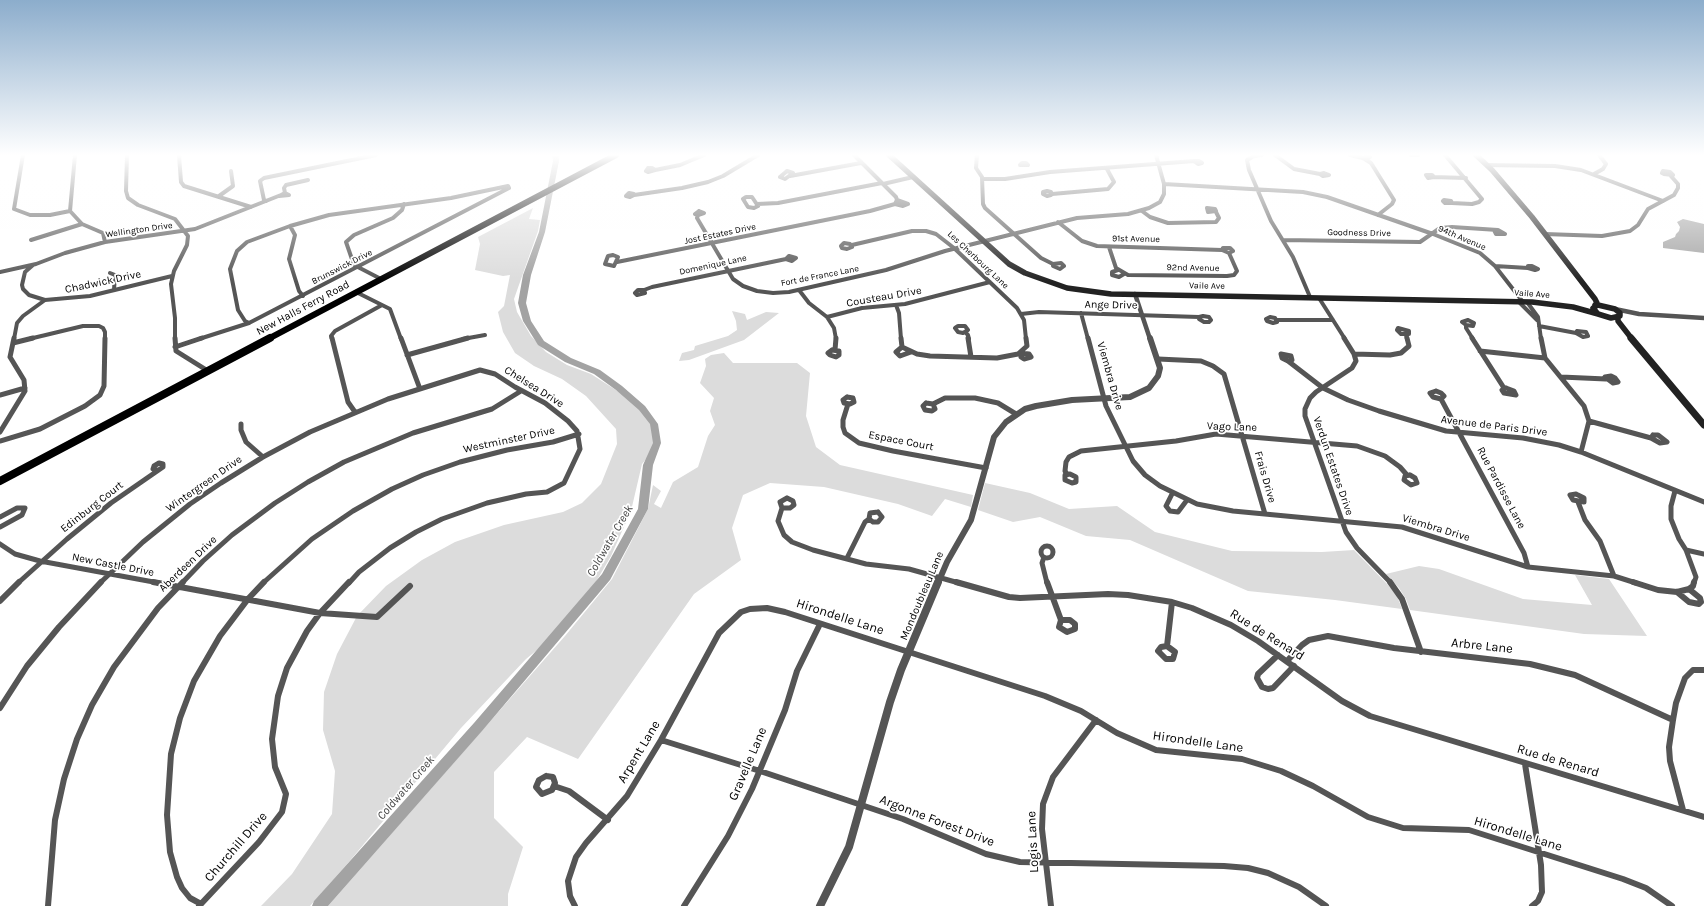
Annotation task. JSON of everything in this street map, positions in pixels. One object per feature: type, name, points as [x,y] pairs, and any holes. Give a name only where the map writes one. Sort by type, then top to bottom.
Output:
[{"type":"main road","name":"New Halls Ferry Road","points":[[0,480],[537,197]]},
{"type":"main road","name":"Vaile Ave","points":[[935,197],[1009,264],[1042,280],[1081,291],[1135,294],[1523,302],[1573,307]]},
{"type":"main road","points":[[1514,197],[1597,301],[1594,306],[1594,310],[1625,331]]},
{"type":"main road","points":[[1585,285],[1620,313],[1618,321],[1625,331],[1704,425]]},
{"type":"main road","points":[[1573,307],[1602,305],[1613,308]]},
{"type":"main road","points":[[1573,307],[1600,315],[1619,317]]},
{"type":"street","points":[[16,197],[14,209],[30,215],[50,215],[70,211]]},
{"type":"street","points":[[71,197],[70,211],[75,218],[82,224],[103,233],[105,242]]},
{"type":"street","points":[[128,197],[138,205],[174,219],[179,223],[188,236],[187,245],[172,276],[171,289],[175,318],[176,351],[208,371]]},
{"type":"street","points":[[223,197],[251,207]]},
{"type":"street","points":[[263,197],[266,201]]},
{"type":"street","name":"Wellington Drive","points":[[0,272],[36,264],[64,253],[105,242],[186,232],[276,197]]},
{"type":"street","points":[[249,323],[245,321],[238,310],[230,269],[235,255],[240,247],[258,238],[290,226],[342,213],[448,197]]},
{"type":"street","points":[[479,197],[480,202]]},
{"type":"street","name":"Brunswick Drive","points":[[176,347],[249,323],[490,197]]},
{"type":"street","points":[[757,204],[778,203],[808,197]]},
{"type":"street","name":"Jost Estates Drive","points":[[617,262],[711,244],[883,208],[895,204],[903,206],[908,204],[898,200],[896,197]]},
{"type":"street","points":[[983,197],[985,208],[1041,258],[1053,264]]},
{"type":"street","name":"Fort de France Lane","points":[[698,215],[697,218],[711,244],[727,270],[737,282],[753,290],[773,293],[799,290],[886,270],[954,248],[1083,216],[1128,214],[1142,211],[1156,205],[1163,197]]},
{"type":"street","points":[[1261,197],[1270,221],[1293,257],[1310,297]]},
{"type":"street","name":"94th Avenue","points":[[1325,197],[1433,234],[1480,253],[1496,266],[1537,320]]},
{"type":"street","points":[[1378,215],[1392,204],[1394,200],[1392,197]]},
{"type":"street","points":[[1452,203],[1472,204],[1480,202],[1482,199],[1481,197]]},
{"type":"street","points":[[1653,197],[1663,201]]},
{"type":"street","points":[[1545,234],[1602,236],[1626,233],[1638,226],[1648,209],[1671,197]]},
{"type":"street","points":[[895,204],[898,200]]},
{"type":"street","points":[[381,279],[356,268],[346,244],[347,240],[393,218],[402,210],[404,204]]},
{"type":"street","points":[[1142,211],[1155,219],[1168,223],[1216,222],[1219,218],[1216,212]]},
{"type":"street","name":"91st Avenue","points":[[1058,222],[1082,241],[1097,246],[1226,252]]},
{"type":"street","points":[[30,240],[82,224]]},
{"type":"street","points":[[290,226],[295,235],[290,259],[299,292],[303,296]]},
{"type":"street","name":"Goodness Drive","points":[[1283,240],[1420,242],[1440,228],[1452,227],[1494,230]]},
{"type":"street","name":"Les Cherbourg Lane","points":[[852,245],[903,232],[919,230],[936,234],[954,248],[1017,308],[1021,314]]},
{"type":"street","name":"92nd Avenue","points":[[1109,247],[1118,270],[1112,272],[1112,275],[1119,277],[1124,274],[1231,276],[1236,274],[1237,271],[1226,252]]},
{"type":"street","name":"Domenique Lane","points":[[644,290],[727,270],[786,259]]},
{"type":"street","name":"Chadwick Drive","points":[[36,264],[25,272],[22,285],[23,289],[29,295],[45,300],[69,299],[172,276]]},
{"type":"street","points":[[1496,266],[1528,268]]},
{"type":"street","points":[[1118,270],[1124,274]]},
{"type":"street","points":[[110,274],[115,275],[114,290]]},
{"type":"street","name":"Cousteau Drive","points":[[827,317],[862,308],[896,305],[990,282]]},
{"type":"street","points":[[799,290],[809,303],[827,317],[836,332],[835,350]]},
{"type":"street","points":[[356,292],[390,309],[420,388]]},
{"type":"street","name":"Mondoubleau Lane","points":[[820,906],[843,860],[861,806],[890,702],[947,562],[971,520],[994,437],[1002,426],[1016,414],[1025,409],[1047,403],[1130,397],[1149,388],[1158,376],[1160,368],[1135,294]]},
{"type":"street","points":[[1319,298],[1354,354],[1390,355],[1401,353],[1409,346],[1406,335]]},
{"type":"street","points":[[0,432],[23,395],[25,388],[24,380],[10,357],[17,323],[45,300]]},
{"type":"street","name":"94th Avenue","points":[[1523,302],[1538,316],[1537,320],[1542,347],[1546,358],[1584,406],[1589,421]]},
{"type":"street","points":[[355,412],[348,402],[331,336],[335,331],[382,305]]},
{"type":"street","points":[[896,305],[899,313],[902,346],[911,352],[923,356],[1004,357],[1021,353],[1027,346],[1021,314]]},
{"type":"street","points":[[1613,308],[1639,314],[1704,318]]},
{"type":"street","name":"Ange Drive","points":[[1021,314],[1039,312],[1142,314],[1199,317]]},
{"type":"street","name":"Viembra Drive","points":[[1081,313],[1104,399],[1125,446],[1133,461],[1145,475],[1172,494],[1219,510],[1402,527],[1528,567],[1614,576],[1658,590],[1677,592],[1689,589],[1700,598],[1701,602],[1699,604],[1689,602],[1677,592]]},
{"type":"street","points":[[1619,317],[1639,314]]},
{"type":"street","points":[[1276,320],[1333,320]]},
{"type":"street","points":[[1466,325],[1466,328],[1504,388]]},
{"type":"street","points":[[0,441],[40,429],[86,406],[100,395],[104,386],[104,332],[103,328],[99,326],[83,326],[13,343]]},
{"type":"street","points":[[1539,326],[1576,332]]},
{"type":"street","points":[[965,332],[968,336],[971,357]]},
{"type":"street","points":[[407,355],[459,340],[485,335]]},
{"type":"street","points":[[902,346],[896,352],[900,356],[911,352]]},
{"type":"street","points":[[1480,351],[1546,358]]},
{"type":"street","name":"Verdun Estates Drive","points":[[1354,354],[1355,365],[1310,398],[1305,409],[1305,416],[1346,532],[1357,548],[1388,579],[1402,599],[1421,652]]},
{"type":"street","name":"Frais Drive","points":[[1158,359],[1193,359],[1213,366],[1224,374],[1265,514]]},
{"type":"street","name":"Avenue de Paris Drive","points":[[1288,361],[1292,366],[1323,388],[1348,400],[1385,413],[1429,427],[1460,433],[1523,438],[1559,445],[1581,452],[1704,502]]},
{"type":"street","name":"Wintergreen Drive","points":[[0,708],[23,672],[54,632],[108,574],[143,542],[207,493],[263,457],[310,432],[355,412],[420,388],[476,371],[485,370]]},
{"type":"street","name":"Chelsea Drive","points":[[485,370],[491,372],[521,391],[540,399],[563,416],[579,434]]},
{"type":"street","points":[[1561,377],[1606,379]]},
{"type":"street","points":[[0,395],[25,388]]},
{"type":"street","name":"Aberdeen Drive","points":[[48,906],[55,820],[64,779],[77,739],[92,705],[124,652],[153,614],[177,587],[217,548],[247,523],[275,502],[313,479],[344,462],[413,432],[492,409],[521,391]]},
{"type":"street","points":[[933,404],[945,398],[975,398],[998,403],[1016,414]]},
{"type":"street","name":"Rue Pardisse Lane","points":[[1441,399],[1524,553],[1528,567]]},
{"type":"street","name":"Espace Court","points":[[848,404],[843,420],[843,427],[845,433],[859,443],[893,451],[986,468]]},
{"type":"street","points":[[1581,452],[1589,421],[1652,438]]},
{"type":"street","points":[[241,424],[241,430],[246,442],[263,457]]},
{"type":"street","name":"Churchill Drive","points":[[200,905],[259,842],[282,812],[286,794],[275,767],[272,738],[278,696],[287,668],[306,632],[320,613],[359,572],[390,548],[422,529],[457,513],[487,503],[526,494],[547,492],[560,487],[566,479],[580,449],[579,434]]},
{"type":"street","name":"Westminster Drive","points":[[200,905],[190,898],[182,888],[177,877],[170,852],[168,815],[171,754],[180,718],[194,681],[220,636],[248,599],[269,577],[312,539],[353,511],[392,489],[423,475],[460,462],[513,448],[553,442],[579,434]]},
{"type":"street","name":"Vago Lane","points":[[1067,474],[1065,471],[1066,462],[1074,453],[1090,449],[1176,441],[1206,435],[1243,436],[1357,446],[1372,450],[1390,459],[1407,475]]},
{"type":"street","name":"Edinburg Court","points":[[0,601],[40,561],[91,519],[157,470]]},
{"type":"street","points":[[1675,491],[1671,506],[1671,519],[1678,539],[1686,550],[1696,576],[1693,586],[1689,589]]},
{"type":"street","points":[[1172,494],[1166,506],[1170,511],[1178,512],[1187,500]]},
{"type":"street","points":[[1578,502],[1586,520],[1602,544],[1614,576]]},
{"type":"street","points":[[0,517],[17,508],[25,508],[22,515],[0,527]]},
{"type":"street","name":"Rue de Renard","points":[[782,508],[778,521],[784,536],[792,542],[813,550],[866,564],[909,569],[1009,597],[1108,594],[1128,595],[1172,602],[1231,625],[1287,661],[1342,701],[1370,716],[1704,817]]},
{"type":"street","points":[[847,558],[865,522],[869,519]]},
{"type":"street","name":"New Castle Drive","points":[[0,544],[15,554],[40,561],[320,613],[378,617],[404,590],[410,586]]},
{"type":"street","points":[[1686,550],[1704,554]]},
{"type":"street","points":[[1044,557],[1042,563],[1061,620]]},
{"type":"street","points":[[1167,646],[1172,602]]},
{"type":"street","name":"Hirondelle Lane","points":[[741,612],[767,608],[910,652],[1045,696],[1081,711],[1117,733],[1156,750],[1242,759],[1281,771],[1313,786],[1368,817],[1387,824],[1403,828],[1469,830],[1639,884],[1672,906]]},
{"type":"street","name":"Arpent Lane","points":[[575,906],[570,896],[568,881],[576,857],[586,843],[608,820],[627,796],[661,740],[719,632],[741,612]]},
{"type":"street","name":"Gravelle Lane","points":[[684,906],[728,836],[760,771],[785,710],[797,671],[820,624]]},
{"type":"street","name":"Arbre Lane","points":[[1287,661],[1302,645],[1309,640],[1328,636],[1421,652],[1511,661],[1553,669],[1575,676],[1618,693],[1673,720]]},
{"type":"street","points":[[1278,655],[1258,674],[1257,678],[1262,687],[1268,689],[1273,688],[1294,666]]},
{"type":"street","points":[[1683,810],[1670,761],[1669,746],[1676,703],[1684,678],[1693,670],[1704,669],[1704,664]]},
{"type":"street","name":"Logis Lane","points":[[1051,906],[1042,829],[1043,804],[1054,777],[1096,720]]},
{"type":"street","name":"Argonne Forest Drive","points":[[661,740],[760,771],[903,819],[986,854],[1020,862],[1224,866],[1248,868],[1268,873],[1294,884],[1326,906]]},
{"type":"street","points":[[1525,764],[1541,865],[1542,892],[1538,901],[1532,906]]},
{"type":"street","points":[[554,786],[569,791],[608,820]]},
{"type":"shaded area","points":[[533,208],[529,219],[540,220],[538,231],[514,299],[517,312],[531,336],[546,352],[567,365],[591,374],[619,392],[636,405],[650,420],[654,430],[654,445],[642,464],[631,511],[611,556],[594,585],[543,645],[526,659],[461,728],[310,906],[261,906],[292,874],[332,814],[335,771],[323,730],[324,692],[337,654],[357,616],[386,586],[422,560],[455,542],[504,525],[563,512],[582,503],[601,484],[617,444],[616,429],[586,396],[562,379],[534,366],[515,353],[503,332],[498,312],[504,306],[510,275],[503,276],[475,270],[480,244],[478,237]]},
{"type":"shaded area","points":[[1683,219],[1704,224],[1704,253],[1663,248],[1663,242],[1675,237],[1680,227],[1677,222]]},
{"type":"shaded area","points":[[732,311],[745,314],[747,320],[766,312],[779,313],[744,340],[689,360],[679,361],[682,353],[694,350],[695,346],[728,336],[737,330],[736,321]]},
{"type":"shaded area","points":[[724,353],[733,363],[797,363],[810,373],[806,416],[816,447],[840,465],[973,495],[971,507],[945,499],[932,516],[898,504],[824,487],[770,483],[743,495],[732,528],[741,560],[694,594],[578,759],[527,737],[494,772],[494,818],[523,847],[508,894],[508,906],[328,906],[565,636],[612,579],[648,509],[653,485],[661,491],[654,504],[661,508],[673,482],[698,467],[708,436],[715,425],[710,411],[714,398],[700,383],[706,366],[705,359],[711,355]]},
{"type":"shaded area","points":[[985,483],[1030,493],[1069,509],[1117,506],[1155,532],[1232,551],[1322,552],[1354,550],[1390,587],[1397,596],[1402,609],[1248,591],[1130,540],[1086,536],[1040,517],[1013,522],[978,510]]},
{"type":"shaded area","points":[[1419,566],[1439,569],[1523,599],[1592,605],[1575,575],[1609,579],[1647,636],[1584,634],[1410,610],[1406,599],[1399,588],[1386,574]]},
{"type":"waterway","name":"Coldwater Creek","points":[[319,906],[478,727],[606,577],[643,509],[648,465],[657,443],[654,424],[642,408],[619,388],[597,372],[568,360],[541,343],[527,321],[522,303],[527,275],[542,232],[549,197]]}]
